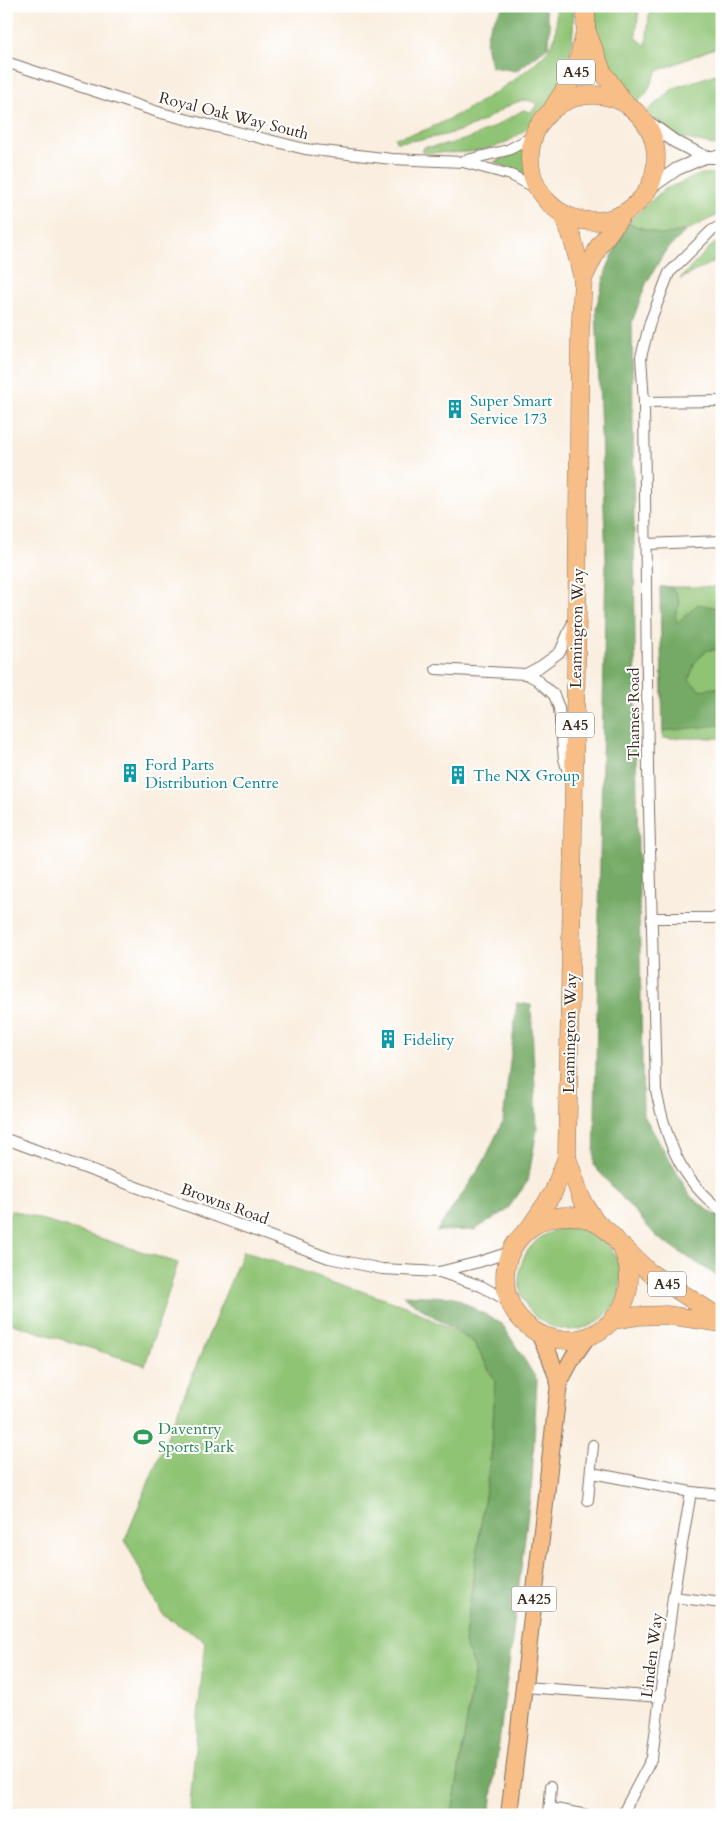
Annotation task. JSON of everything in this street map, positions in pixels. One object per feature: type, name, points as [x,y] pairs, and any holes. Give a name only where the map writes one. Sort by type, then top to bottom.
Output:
[{"type":"highway","name":"A45","points":[[552,110],[575,74],[586,29],[586,6]]},
{"type":"highway","name":"A45","points":[[586,29],[602,71],[624,102]]},
{"type":"highway","points":[[590,94],[610,96],[624,102],[644,119],[651,131],[657,152],[652,182],[639,202],[622,215],[604,220],[583,221],[562,213],[545,200],[535,184],[530,167],[530,148],[537,128],[552,110],[568,99],[590,94]]},
{"type":"highway","name":"Leamington Way","points":[[562,213],[572,237],[583,280],[580,335],[567,1157],[581,1198],[596,1223]]},
{"type":"highway","name":"Leamington Way","points":[[583,280],[599,246],[622,215]]},
{"type":"highway","name":"Leamington Way","points":[[528,1230],[553,1193],[567,1157]]},
{"type":"highway","points":[[563,1216],[578,1217],[596,1223],[607,1230],[618,1242],[627,1260],[630,1277],[624,1304],[613,1320],[595,1334],[564,1341],[539,1334],[524,1324],[515,1314],[506,1294],[505,1273],[510,1252],[528,1230],[545,1220],[563,1216]]},
{"type":"highway","name":"A45","points":[[618,1242],[649,1272],[722,1319]]},
{"type":"highway","name":"A45","points":[[613,1320],[666,1314],[722,1323]]},
{"type":"main road","points":[[539,1334],[559,1383]]},
{"type":"main road","points":[[559,1383],[572,1357],[587,1337]]},
{"type":"main road","name":"A425","points":[[508,1815],[559,1383]]},
{"type":"street","name":"Royal Oak Way South","points":[[6,62],[161,113],[305,149],[392,159],[462,162],[511,176],[538,189]]},
{"type":"street","points":[[644,119],[674,141],[705,157]]},
{"type":"street","name":"Royal Oak Way South","points":[[462,162],[508,150],[534,136]]},
{"type":"street","points":[[647,190],[677,169],[705,157],[722,157]]},
{"type":"street","name":"Thames Road","points":[[722,225],[710,231],[669,274],[650,322],[642,357],[648,778],[656,1090],[663,1124],[674,1152],[697,1189],[722,1211]]},
{"type":"street","points":[[644,402],[722,401]]},
{"type":"street","points":[[646,544],[722,542]]},
{"type":"street","points":[[526,674],[560,652],[577,615]]},
{"type":"street","points":[[436,670],[526,674],[536,679],[554,695],[559,708],[564,759],[573,790]]},
{"type":"street","points":[[652,918],[714,918],[722,915]]},
{"type":"street","name":"Browns Road","points":[[6,1139],[329,1258],[382,1269],[439,1272],[481,1286],[510,1302]]},
{"type":"street","name":"Browns Road","points":[[439,1272],[510,1252]]},
{"type":"street","points":[[588,1500],[592,1473],[593,1445]]},
{"type":"street","points":[[592,1473],[691,1492],[722,1495]]},
{"type":"street","name":"Linden Way","points":[[622,1815],[652,1758],[674,1597],[691,1492]]},
{"type":"street","points":[[674,1597],[722,1603]]},
{"type":"street","points":[[524,1687],[660,1697]]},
{"type":"street","points":[[551,1786],[550,1811],[587,1815]]},
{"type":"green space","points":[[544,6],[550,26],[549,46],[516,71],[492,67],[486,42],[492,22],[503,7]]},
{"type":"green space","points":[[556,6],[574,6],[570,55],[566,71],[555,95],[538,118],[527,128],[516,137],[491,148],[448,153],[422,152],[424,147],[464,140],[500,124],[523,110],[531,112],[538,104],[522,100],[475,125],[456,132],[426,139],[396,142],[395,138],[422,131],[439,124],[475,105],[530,68],[554,40]]},
{"type":"green space","points":[[593,6],[639,6],[636,37],[646,46],[650,6],[722,6],[722,45],[657,71],[647,92],[637,103],[620,83],[606,59],[596,32]]},
{"type":"green space","points":[[722,72],[722,147],[677,137],[646,112],[674,88]]},
{"type":"green space","points":[[527,148],[526,175],[494,162],[513,155]]},
{"type":"green space","points":[[722,173],[722,213],[687,230],[662,235],[627,223],[663,190],[701,174]]},
{"type":"green space","points":[[627,223],[662,235],[687,230],[664,253],[646,284],[632,322],[636,742],[643,1114],[691,1197],[722,1220],[722,1279],[658,1238],[594,1166],[606,558],[596,308],[607,268]]},
{"type":"green space","points":[[722,239],[722,261],[715,261],[680,279],[710,247]]},
{"type":"green space","points":[[660,587],[722,587],[722,738],[663,738]]},
{"type":"green space","points":[[660,587],[671,587],[676,593],[680,604],[675,615],[677,623],[698,604],[717,608],[722,615],[722,644],[717,650],[708,650],[695,662],[689,680],[700,690],[722,687],[722,724],[720,725],[663,731]]},
{"type":"green space","points":[[517,1003],[531,1005],[537,1129],[528,1181],[506,1211],[474,1230],[437,1231],[483,1163],[503,1121]]},
{"type":"green space","points":[[11,1210],[178,1263],[145,1365],[6,1322],[6,1225]]},
{"type":"green space","points":[[570,1228],[589,1232],[606,1243],[617,1260],[621,1279],[617,1298],[606,1315],[589,1326],[570,1330],[551,1326],[534,1315],[523,1298],[519,1279],[523,1260],[534,1243],[551,1232]]},
{"type":"green space","points":[[243,1251],[408,1307],[474,1342],[495,1381],[492,1447],[464,1643],[475,1668],[452,1815],[189,1815],[205,1641],[163,1615],[125,1540]]},
{"type":"green space","points":[[402,1295],[454,1297],[502,1324],[537,1380],[532,1481],[490,1815],[452,1815],[475,1668],[464,1643],[492,1447],[495,1381],[474,1342]]},
{"type":"green space","points":[[6,1809],[118,1810],[120,1815],[6,1815]]},
{"type":"place","name":"Super Smart Service 173","points":[[455,409]]},
{"type":"place","name":"Ford Parts Distribution Centre","points":[[130,773]]},
{"type":"place","name":"The NX Group","points":[[458,775]]},
{"type":"place","name":"Fidelity","points":[[388,1039]]},
{"type":"place","name":"Daventry Sports Park","points":[[143,1437]]}]
